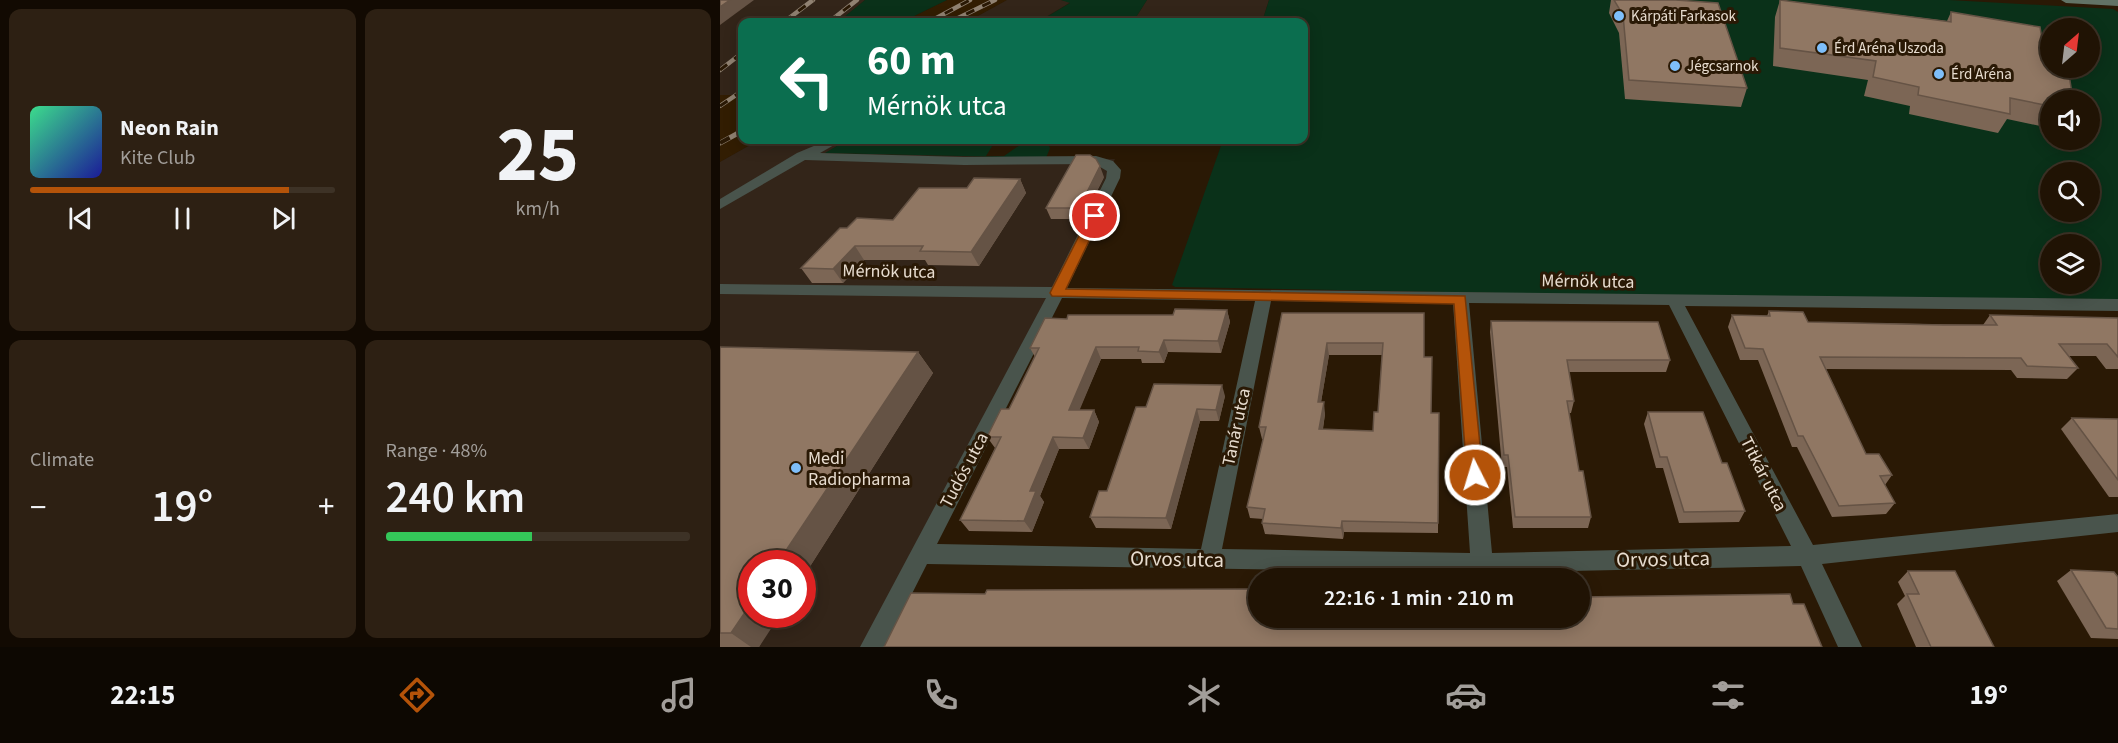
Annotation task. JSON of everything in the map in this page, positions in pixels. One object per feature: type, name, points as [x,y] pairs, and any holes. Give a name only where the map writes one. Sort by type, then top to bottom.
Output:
[{"type":"main road","points":[[2066,0],[2118,3]]},
{"type":"street","points":[[720,205],[802,156],[828,144]]},
{"type":"street","points":[[802,156],[964,161],[1084,160],[1108,164],[1114,170],[1113,178],[1057,293]]},
{"type":"street","name":"Mérnök utca","points":[[720,289],[1675,302],[2118,305]]},
{"type":"street","name":"Tudós utca","points":[[872,647],[1057,293]]},
{"type":"street","name":"Tanár utca","points":[[1209,560],[1264,295]]},
{"type":"street","points":[[1461,299],[1482,563]]},
{"type":"street","name":"Titkár utca","points":[[1675,302],[1807,556],[1850,647]]},
{"type":"street","name":"Orvos utca","points":[[919,554],[1482,563],[1807,556],[2118,523]]},
{"type":"shaded area","points":[[731,0],[865,0],[843,18],[738,18],[738,95],[720,95],[720,7]]},
{"type":"shaded area","points":[[947,0],[1007,0],[974,18],[910,18]]},
{"type":"shaded area","points":[[1007,0],[1071,2],[1045,18],[974,18]]},
{"type":"shaded area","points":[[1147,0],[1269,0],[1263,18],[1136,18]]},
{"type":"shaded area","points":[[720,95],[738,95],[738,144],[752,144],[720,162]]},
{"type":"shaded area","points":[[752,144],[841,144],[826,153],[1115,159],[1053,286],[868,647],[720,647],[720,162]]},
{"type":"green space","points":[[865,0],[947,0],[910,18],[843,18]]},
{"type":"green space","points":[[1061,0],[1147,0],[1136,18],[1045,18],[1070,3]]},
{"type":"green space","points":[[1269,0],[1949,0],[2113,9],[2118,12],[2118,299],[1780,298],[1175,287],[1172,285],[1222,144],[1308,144],[1308,18],[1263,18]]},
{"type":"green space","points":[[840,144],[994,144],[986,156],[1004,156],[1021,144],[1048,144],[1050,148],[1046,158],[825,153]]},
{"type":"building","points":[[720,0],[730,0],[720,7]]},
{"type":"building","name":"Jégcsarnok","points":[[1614,0],[1718,3],[1747,88],[1629,80],[1623,15]]},
{"type":"building","name":"Érd Aréna","points":[[1780,0],[1951,22],[1951,12],[2040,27],[2040,78],[2070,78],[2071,90],[2040,90],[2040,104],[2010,98],[2010,114],[1918,95],[1919,87],[1873,77],[1876,61],[1780,48]]},
{"type":"building","points":[[1076,155],[1090,155],[1100,166],[1079,208],[1046,208]]},
{"type":"building","points":[[974,178],[1020,179],[971,252],[920,251],[923,246],[855,246],[833,269],[801,268],[840,228],[847,228],[857,218],[893,220],[919,188],[967,188]]},
{"type":"building","points":[[1175,309],[1227,310],[1218,341],[1164,340],[1159,352],[1138,351],[1139,347],[1096,347],[1069,410],[1094,410],[1083,438],[1053,437],[1030,491],[1036,491],[1024,521],[960,520],[1001,437],[987,437],[1001,409],[1009,409],[1039,348],[1030,348],[1045,318],[1067,319],[1068,315],[1173,315]]},
{"type":"building","points":[[1769,311],[1803,312],[1808,322],[1944,325],[1997,325],[1990,315],[2118,318],[2118,357],[2107,344],[2059,344],[2078,368],[2027,366],[2021,358],[1820,357],[1866,454],[1879,454],[1892,475],[1880,476],[1895,503],[1839,506],[1803,436],[1798,436],[1763,349],[1745,348],[1732,315],[1770,316]]},
{"type":"building","points":[[1282,313],[1424,313],[1424,357],[1432,357],[1431,413],[1439,413],[1438,523],[1342,521],[1341,528],[1262,523],[1265,509],[1247,507],[1266,427],[1259,427]],"holes":[[[1327,343],[1383,343],[1378,412],[1374,412],[1373,431],[1319,429],[1324,402],[1318,402]]]},
{"type":"building","points":[[1491,321],[1658,322],[1670,360],[1567,360],[1574,401],[1567,401],[1579,471],[1583,471],[1591,517],[1515,517],[1508,455],[1504,455]]},
{"type":"building","name":"Medi Radiopharma","points":[[720,347],[918,352],[786,550],[738,550],[738,623],[731,633],[720,633]]},
{"type":"building","points":[[1154,384],[1222,385],[1216,410],[1197,409],[1166,518],[1090,517],[1099,491],[1107,491],[1136,407],[1146,407]]},
{"type":"building","points":[[1648,412],[1703,412],[1722,463],[1727,463],[1745,511],[1684,512],[1667,457],[1660,457]]},
{"type":"building","points":[[2072,418],[2118,419],[2118,480]]},
{"type":"building","points":[[2071,570],[2114,572],[2118,577],[2118,629],[2106,628]]},
{"type":"building","points":[[1908,571],[1955,571],[1994,647],[1931,647],[1907,594],[1919,594]]},
{"type":"building","points":[[1248,589],[1248,628],[1590,628],[1590,597],[1790,594],[1793,604],[1804,604],[1822,647],[884,647],[911,593],[985,594],[987,590]]},
{"type":"railway","points":[[789,18],[813,0]]},
{"type":"railway","points":[[834,18],[857,0]]},
{"type":"railway","points":[[936,18],[970,0]]},
{"type":"railway","points":[[958,18],[995,0]]},
{"type":"railway","points":[[720,70],[738,56]]},
{"type":"railway","points":[[720,106],[738,94]]},
{"type":"railway","points":[[720,143],[738,133]]},
{"type":"place","name":"Kárpáti Farkasok","points":[[1619,16]]},
{"type":"place","name":"Érd Aréna Uszoda","points":[[1822,48]]},
{"type":"place","name":"Jégcsarnok","points":[[1675,66]]},
{"type":"place","name":"Érd Aréna","points":[[1939,74]]},
{"type":"place","name":"Medi Radiopharma","points":[[796,468]]},
{"type":"route","points":[[1095,216],[1057,293],[1461,299],[1475,475]]}]
